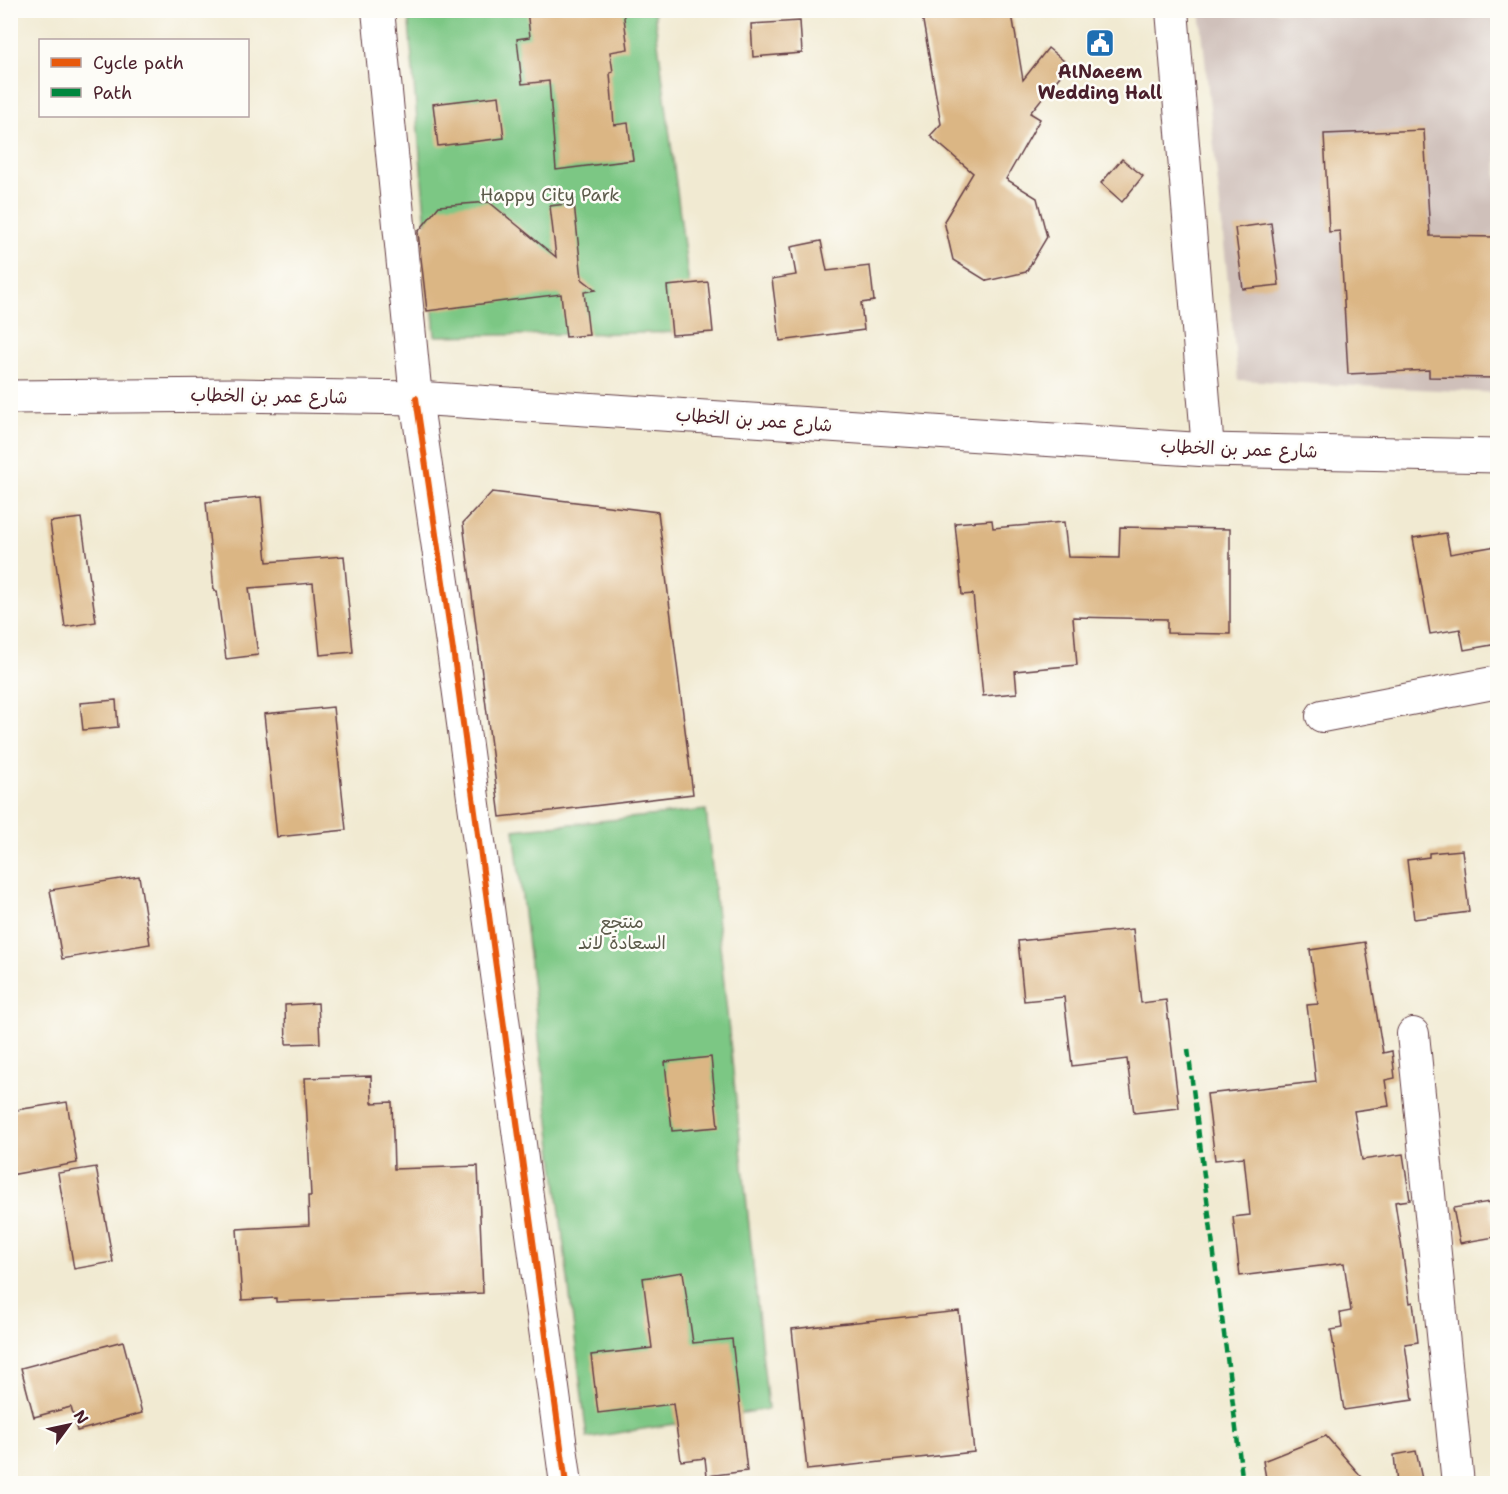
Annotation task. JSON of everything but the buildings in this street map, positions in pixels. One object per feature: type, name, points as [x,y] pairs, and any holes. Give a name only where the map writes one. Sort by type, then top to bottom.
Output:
[{"type":"main road","name":"شارع عمر بن الخطاب","points":[[10,397],[236,395],[416,398],[1208,450],[1497,456]]},
{"type":"street","points":[[378,10],[416,398],[459,692],[566,1484]]},
{"type":"street","points":[[1172,10],[1208,450]]},
{"type":"street","points":[[1323,716],[1497,682]]},
{"type":"street","points":[[1413,1034],[1458,1484]]},
{"type":"shaded area","points":[[1200,11],[1497,11],[1497,393],[1238,380]]},
{"type":"green space","name":"Happy City Park","points":[[408,11],[654,11],[695,332],[435,336]]},
{"type":"green space","name":"منتجع السعادة لاند","points":[[706,810],[768,1409],[587,1438],[514,830]]},
{"type":"marked path","points":[[1188,1049],[1243,1484]]},
{"type":"cycle path","points":[[416,398],[454,657],[566,1484]]},
{"type":"place","name":"AlNaeem Wedding Hall","points":[[1100,43]]}]
